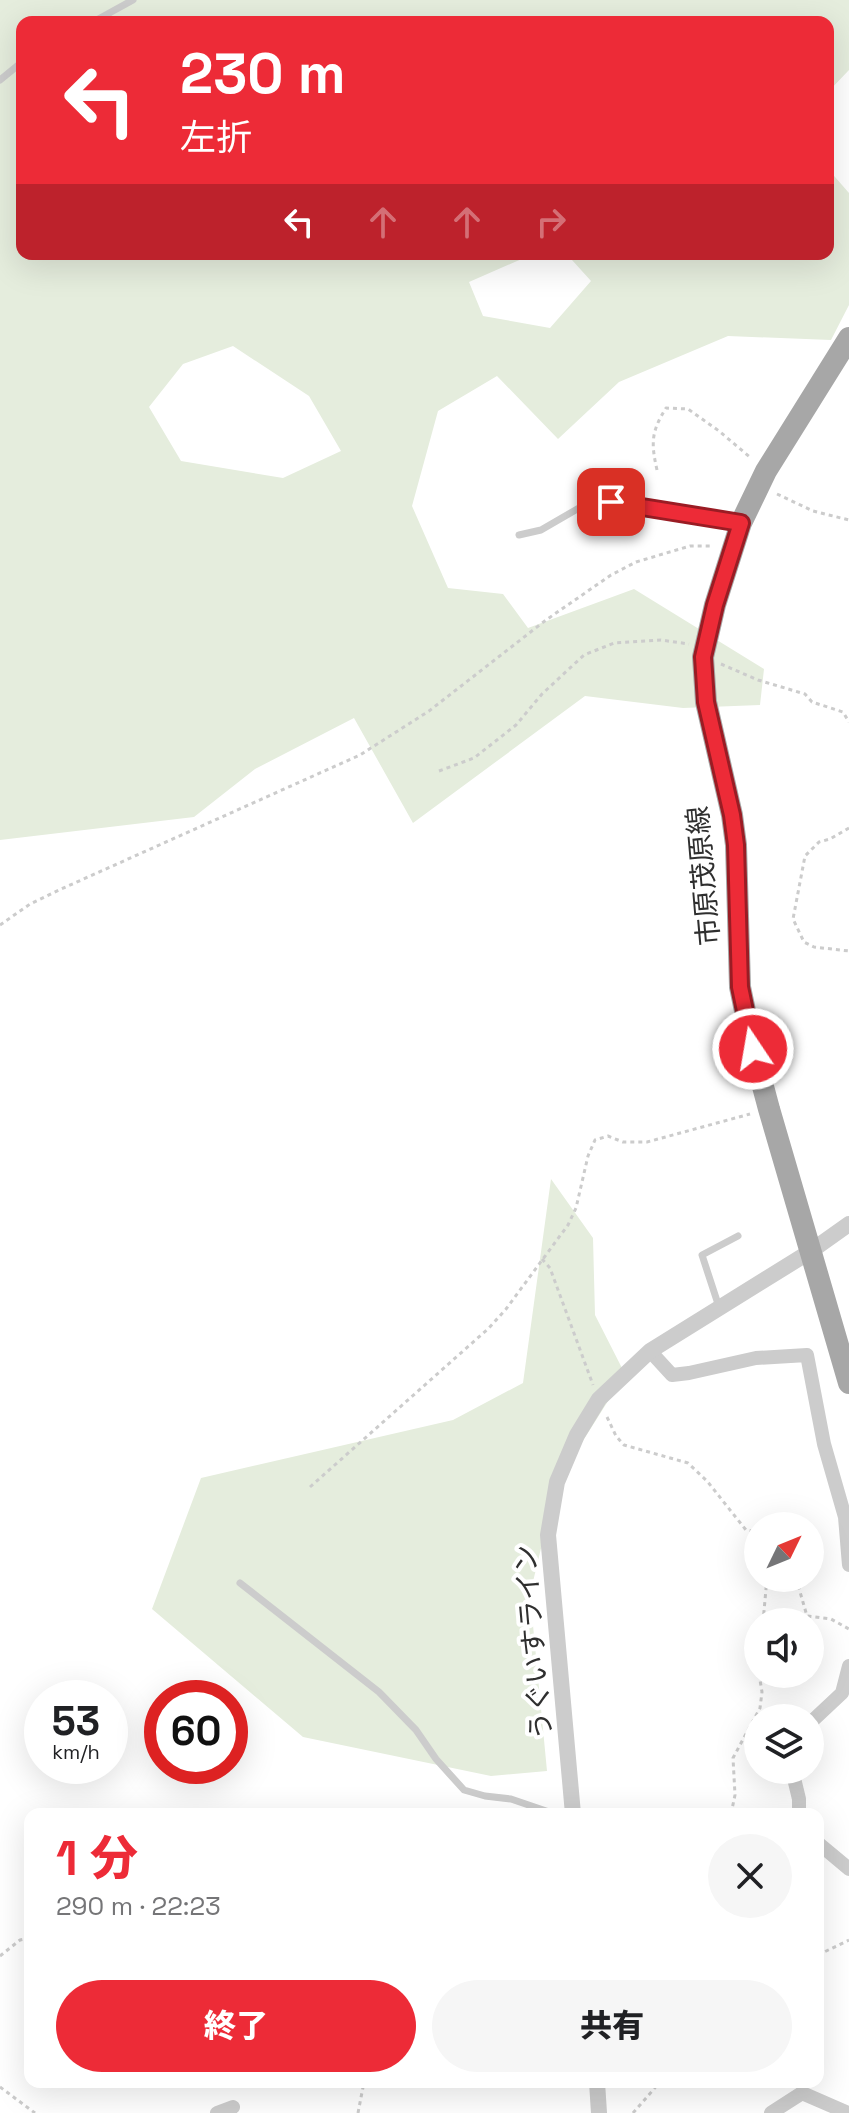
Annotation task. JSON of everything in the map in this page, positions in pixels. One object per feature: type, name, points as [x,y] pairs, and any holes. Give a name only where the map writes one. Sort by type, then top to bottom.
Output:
[{"type":"main road","name":"市原茂原線","points":[[849,338],[762,478],[741,523],[704,652],[706,702],[736,845],[740,987],[769,1109],[849,1383]]},
{"type":"street","name":"うぐいすライン","points":[[572,1808],[548,1535],[557,1482],[577,1435],[599,1399],[650,1351],[849,1224]]},
{"type":"street","points":[[650,1351],[672,1375],[756,1358],[807,1355],[824,1444],[845,1517],[849,1565]]},
{"type":"street","points":[[824,1710],[842,1693],[849,1666]]},
{"type":"street","points":[[795,1784],[799,1808]]},
{"type":"street","points":[[824,1848],[849,1869]]},
{"type":"street","points":[[597,2088],[599,2113]]},
{"type":"street","points":[[771,2113],[802,2093],[848,2113]]},
{"type":"street","points":[[217,2113],[233,2107]]},
{"type":"lane","points":[[104,16],[133,0]]},
{"type":"lane","points":[[0,80],[16,67]]},
{"type":"lane","points":[[519,535],[541,530],[579,508],[611,502],[741,523]]},
{"type":"lane","points":[[719,1307],[702,1255],[738,1236]]},
{"type":"lane","points":[[240,1583],[379,1692],[416,1730],[436,1759],[464,1790],[511,1799],[537,1808]]},
{"type":"path","points":[[657,470],[652,443],[657,422],[666,408],[688,409],[719,431],[762,478],[813,511],[849,520]]},
{"type":"path","points":[[0,925],[30,904],[59,890],[360,755],[429,711],[546,620],[611,575],[636,562],[690,546],[733,545]]},
{"type":"path","points":[[439,771],[474,758],[516,725],[542,694],[584,655],[614,643],[661,640],[704,652],[758,680],[805,694],[812,702],[843,712],[849,722]]},
{"type":"path","points":[[849,828],[819,842],[805,856],[793,919],[804,942],[814,947],[849,951]]},
{"type":"path","points":[[310,1487],[489,1328],[506,1309],[568,1225],[576,1208],[588,1156],[595,1140],[608,1136],[623,1142],[647,1142],[769,1109]]},
{"type":"path","points":[[542,1259],[550,1268],[616,1436],[624,1445],[688,1463],[707,1481],[744,1527]]},
{"type":"path","points":[[800,1592],[807,1616],[831,1619],[849,1629]]},
{"type":"path","points":[[732,1808],[735,1795],[733,1758],[760,1708],[761,1688]]},
{"type":"path","points":[[0,1956],[24,1939]]},
{"type":"path","points":[[824,1952],[849,1940]]},
{"type":"path","points":[[0,2087],[35,2113]]},
{"type":"path","points":[[358,2113],[363,2088]]},
{"type":"path","points":[[633,2113],[655,2088]]},
{"type":"green space","points":[[0,0],[849,0],[849,70],[834,86],[834,16],[16,16],[16,260],[519,260],[469,282],[483,316],[550,328],[591,281],[572,260],[834,260],[834,176],[849,193],[849,305],[831,340],[728,336],[619,382],[558,439],[497,376],[438,411],[412,506],[448,588],[503,594],[528,628],[634,589],[764,669],[760,705],[683,708],[585,696],[413,823],[354,718],[255,769],[194,817],[0,840]],"holes":[[[233,346],[309,396],[341,451],[283,478],[181,461],[149,407],[183,364]]]},
{"type":"green space","points":[[551,1179],[593,1238],[595,1315],[625,1374],[557,1482],[530,1594],[547,1771],[491,1776],[303,1737],[248,1690],[248,1680],[236,1680],[152,1609],[201,1478],[453,1420],[523,1383]]},
{"type":"route","points":[[611,502],[741,523],[715,605],[703,657],[706,702],[736,845],[740,987],[753,1049]]}]
